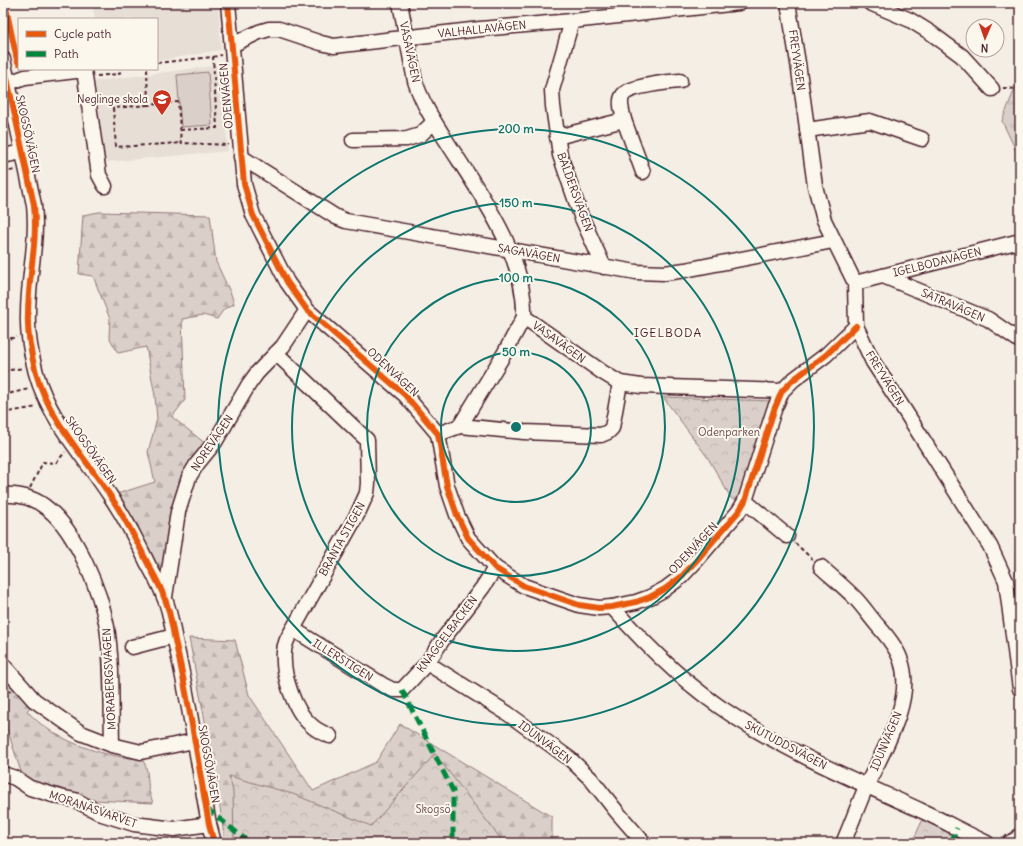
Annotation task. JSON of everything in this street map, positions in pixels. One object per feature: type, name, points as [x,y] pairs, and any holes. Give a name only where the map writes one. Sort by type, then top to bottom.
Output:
[{"type":"street","name":"ODENVÄGEN","points":[[228,3],[228,50],[244,184],[253,215],[287,282],[307,310],[405,395],[438,434],[447,486],[457,515],[468,538],[495,568],[524,586],[578,605],[599,608],[612,607],[650,597],[665,589],[681,577],[696,562],[739,512],[745,501],[774,410],[782,391],[793,380],[826,354],[856,326]]},
{"type":"street","name":"VASAVÄGEN","points":[[400,3],[417,87],[434,122],[497,221],[517,270],[524,307],[524,317],[620,383],[641,386],[782,391]]},
{"type":"street","name":"VALHALLAVÄGEN","points":[[228,50],[259,32],[269,29],[279,29],[321,44],[334,46],[406,37],[739,3]]},
{"type":"street","name":"FREYVÄGEN","points":[[788,3],[798,64],[811,166],[819,205],[834,241],[855,283],[856,326],[873,362],[990,546],[1006,581],[1020,689]]},
{"type":"street","points":[[870,3],[910,20],[931,33],[962,56],[992,88]]},
{"type":"street","name":"BALDERSVÄGEN","points":[[572,21],[552,90],[552,106],[560,154],[581,216],[604,267]]},
{"type":"street","name":"SKOGSÖVÄGEN","points":[[3,58],[5,84],[34,205],[36,225],[29,291],[28,333],[36,373],[42,389],[63,429],[111,497],[130,527],[165,597],[182,671],[209,824],[214,843]]},
{"type":"street","points":[[5,84],[25,76],[84,70],[99,176],[105,186]]},
{"type":"street","points":[[643,172],[624,120],[621,104],[622,96],[628,91],[656,84],[680,81]]},
{"type":"street","points":[[557,138],[624,120]]},
{"type":"street","points":[[807,130],[870,121],[922,139]]},
{"type":"street","points":[[353,140],[407,139],[420,135],[434,122]]},
{"type":"street","name":"SAGAVÄGEN","points":[[240,151],[336,217],[346,221],[604,267],[651,273],[665,273],[834,241]]},
{"type":"street","points":[[3,156],[22,152]]},
{"type":"street","name":"IGELBODAVÄGEN","points":[[855,283],[1020,241]]},
{"type":"street","name":"SÄTRAVÄGEN","points":[[883,276],[988,319],[1020,341]]},
{"type":"street","name":"NOREVÄGEN","points":[[165,597],[178,512],[189,477],[197,464],[215,442],[249,384],[292,333],[307,310]]},
{"type":"street","points":[[460,426],[504,354],[524,317]]},
{"type":"street","name":"BRANTA STIGEN","points":[[276,353],[367,440],[367,493],[358,514],[286,642],[284,652],[287,679],[295,703],[310,724],[320,732],[330,736]]},
{"type":"street","points":[[438,434],[460,426],[524,432],[601,435],[608,432],[612,428],[620,383]]},
{"type":"street","name":"MORABERGSVÄGEN","points":[[3,495],[14,494],[26,497],[48,509],[56,516],[82,554],[102,609],[107,628],[111,683],[112,745]]},
{"type":"street","points":[[745,501],[787,536]]},
{"type":"street","name":"IDUNVÄGEN","points":[[821,567],[855,598],[889,640],[901,661],[904,677],[903,695],[900,709],[892,732],[866,786],[853,822],[843,843]]},
{"type":"street","name":"KNAGGELBACKEN","points":[[393,690],[402,690],[427,663],[451,628],[483,587],[495,568]]},
{"type":"street","points":[[1006,581],[1020,597]]},
{"type":"street","name":"SKUTUDDSVÄGEN","points":[[612,607],[640,640],[711,700],[736,718],[775,740],[866,786],[987,843]]},
{"type":"street","name":"ILLERSTIGEN","points":[[293,629],[393,690]]},
{"type":"street","points":[[132,647],[174,636]]},
{"type":"street","name":"IDUNVÄGEN","points":[[427,663],[507,713],[570,759],[591,779],[644,843]]},
{"type":"street","name":"MORABERGSVÄGEN","points":[[3,665],[34,700],[80,733],[112,745],[141,752],[194,741]]},
{"type":"street","name":"MORANÄSVARVET","points":[[3,774],[15,778],[30,788],[74,800],[102,814],[134,824],[174,830],[209,824]]},
{"type":"street","points":[[1009,843],[1017,839],[1020,835]]},
{"type":"path","points":[[158,63],[213,58],[228,50]]},
{"type":"path","points":[[180,130],[217,128],[213,58]]},
{"type":"path","points":[[93,76],[119,74],[121,70]]},
{"type":"path","points":[[147,70],[148,105]]},
{"type":"path","points":[[992,88],[1020,89]]},
{"type":"path","points":[[181,143],[178,102],[113,108],[116,147],[181,143],[240,151]]},
{"type":"path","points":[[3,173],[19,169]]},
{"type":"path","points":[[3,340],[23,336]]},
{"type":"path","points":[[3,371],[29,367]]},
{"type":"path","points":[[3,395],[34,388]]},
{"type":"path","points":[[3,413],[42,406]]},
{"type":"path","points":[[34,480],[43,462],[56,463],[68,448]]},
{"type":"path","points":[[787,536],[821,567]]},
{"type":"shaded area","points":[[92,3],[218,3],[221,50],[158,61],[158,18],[95,18]]},
{"type":"shaded area","name":"Neglinge skola","points":[[221,65],[228,151],[105,162],[95,81]]},
{"type":"green space","points":[[208,72],[212,125],[181,127],[177,75]]},
{"type":"green space","points":[[1020,76],[1020,159],[1002,121]]},
{"type":"green space","points":[[99,212],[210,215],[216,262],[234,304],[224,309],[217,319],[203,315],[182,319],[185,400],[172,417],[206,444],[166,566],[158,568],[134,519],[117,494],[155,482],[148,452],[157,419],[155,396],[146,347],[118,353],[109,337],[110,319],[93,276],[79,274],[83,215]]},
{"type":"green space","name":"Odenparken","points":[[663,397],[773,401],[737,502],[731,498],[708,458]]},
{"type":"green space","points":[[1020,533],[1020,618],[1015,564]]},
{"type":"green space","points":[[189,638],[235,640],[249,695],[313,791],[376,762],[400,724],[552,817],[552,843],[225,843],[216,778]]},
{"type":"green space","points":[[3,676],[32,704],[27,711],[41,724],[61,737],[95,751],[142,759],[147,770],[149,791],[153,803],[94,800],[23,778],[3,716]]},
{"type":"green space","name":"Skogsö","points":[[435,754],[504,843],[234,843],[233,791],[229,776],[293,794],[371,826]]},
{"type":"green space","points":[[923,819],[974,843],[912,843]]},
{"type":"marked path","points":[[402,690],[453,791],[453,843]]},
{"type":"marked path","points":[[206,808],[250,843]]},
{"type":"marked path","points":[[951,843],[957,828]]},
{"type":"cycle path","points":[[5,3],[18,62]]},
{"type":"cycle path","points":[[228,3],[244,184],[253,215],[287,282],[307,310],[405,395],[438,434],[447,486],[457,515],[468,538],[495,568],[524,586],[579,605],[599,608],[636,602],[650,597],[665,589],[681,577],[739,511],[745,501],[774,410],[782,391],[793,380],[826,355],[856,326]]},
{"type":"cycle path","points":[[3,59],[34,205],[35,233],[28,300],[28,329],[32,359],[42,390],[50,407],[69,438],[101,482],[126,521],[161,588],[170,615],[186,689],[209,824],[214,843]]},
{"type":"place","name":"Neglinge skola","points":[[162,116]]},
{"type":"district","name":"IGELBODA","points":[[668,332]]}]
